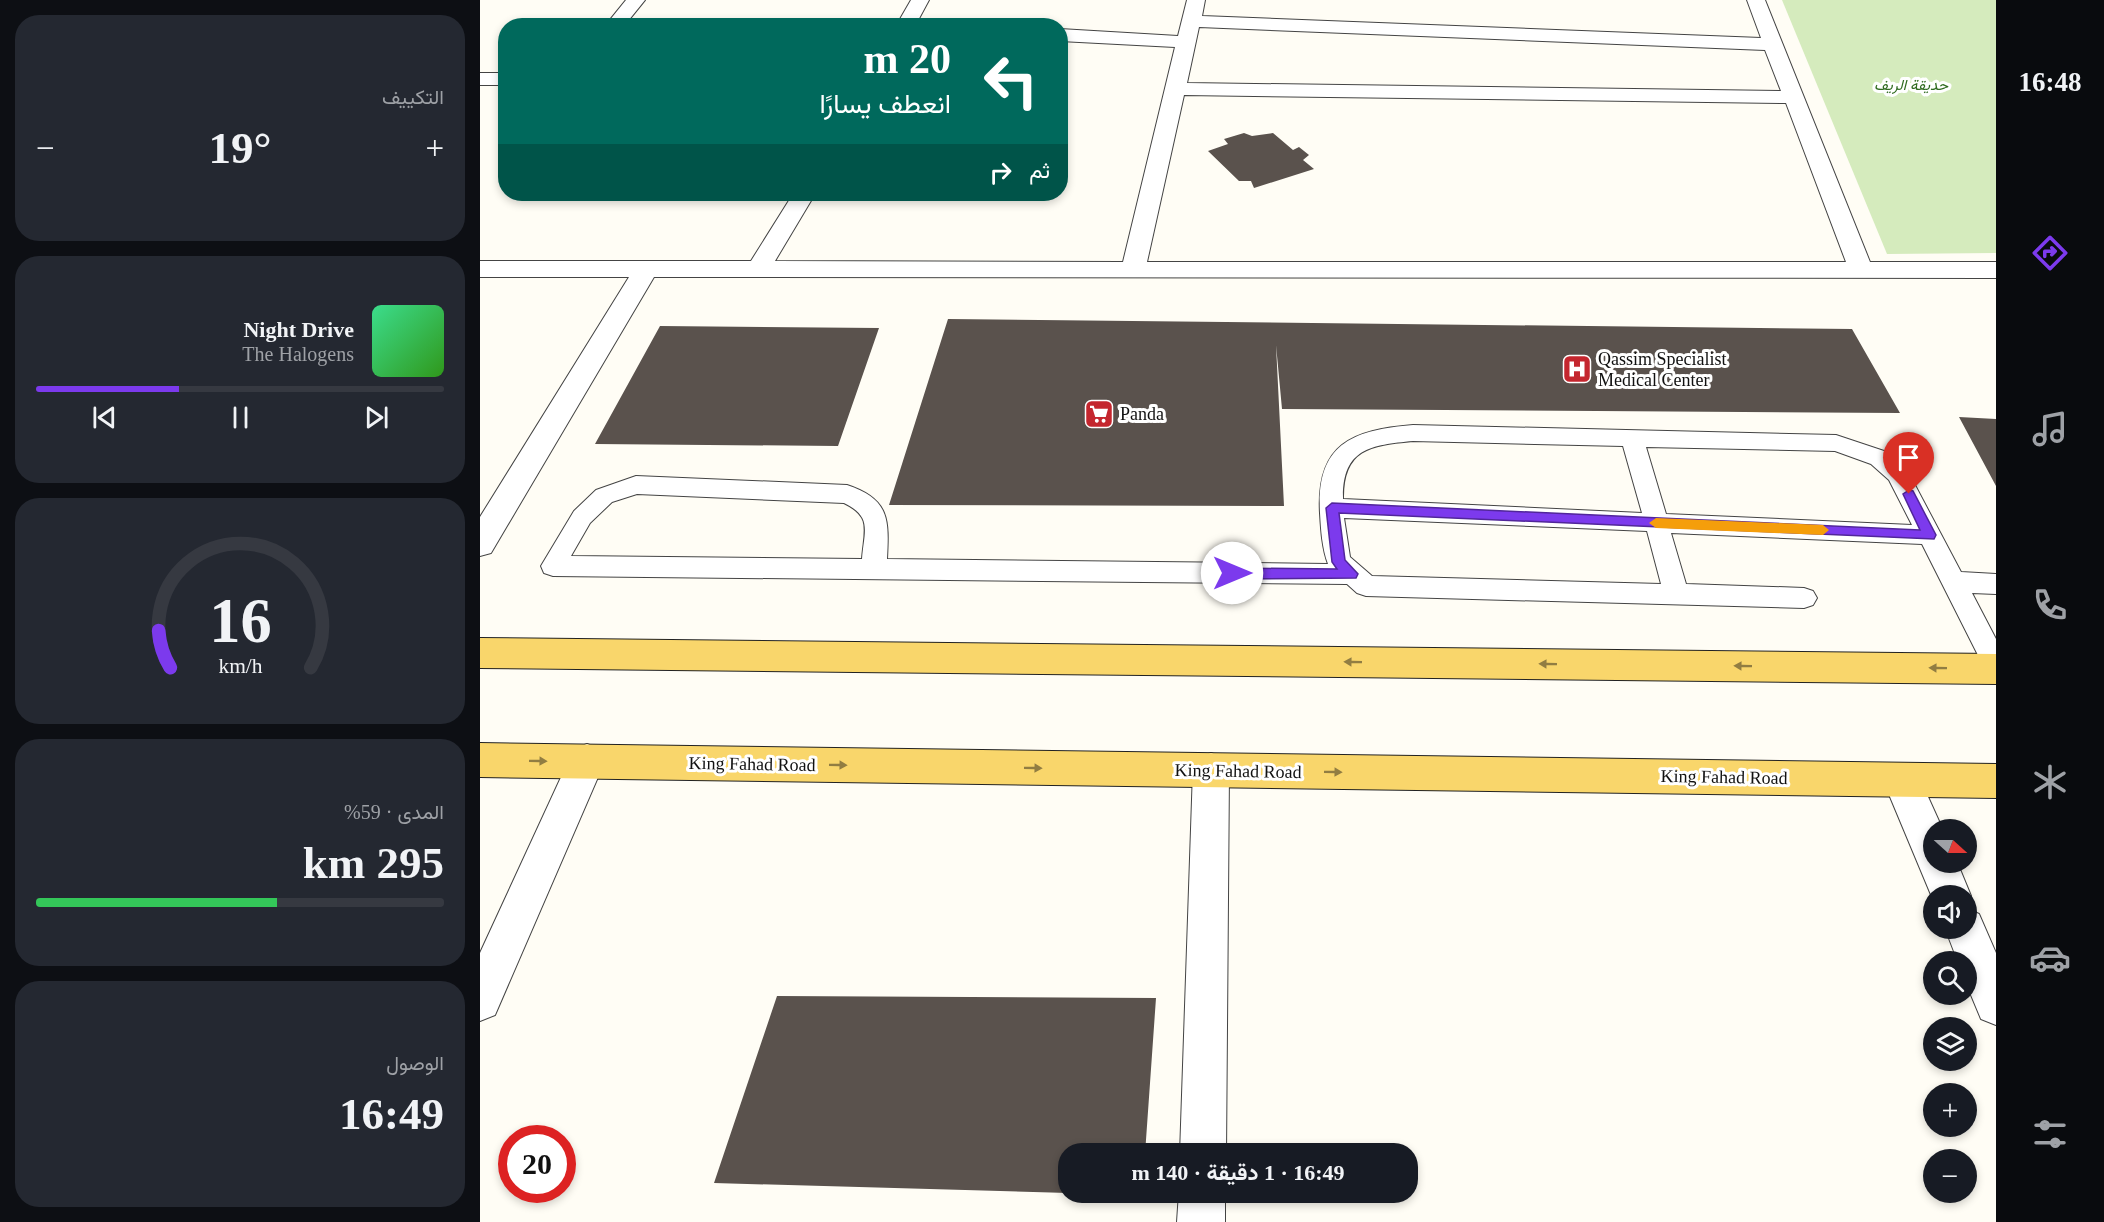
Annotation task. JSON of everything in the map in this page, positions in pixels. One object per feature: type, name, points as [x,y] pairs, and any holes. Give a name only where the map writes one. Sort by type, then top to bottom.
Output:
[{"type":"main road","points":[[480,653],[1996,667]]},
{"type":"main road","name":"King Fahad Road","points":[[480,760],[1996,781]]},
{"type":"street","points":[[621,18],[636,0]]},
{"type":"street","points":[[910,18],[920,0]]},
{"type":"street","points":[[1133,270],[1196,0]]},
{"type":"street","points":[[1756,0],[1861,270]]},
{"type":"street","points":[[1068,35],[1189,32],[1773,44]]},
{"type":"street","points":[[480,79],[498,78]]},
{"type":"street","points":[[1175,88],[1794,97]]},
{"type":"street","points":[[758,270],[800,201]]},
{"type":"street","points":[[480,268],[1996,270]]},
{"type":"street","points":[[480,544],[646,270]]},
{"type":"street","points":[[480,1000],[587,761]]},
{"type":"street","points":[[1203,1143],[1211,770]]},
{"type":"street","points":[[1902,780],[1923,829]]},
{"type":"street","points":[[1969,939],[1996,1004]]},
{"type":"street","points":[[1201,1222],[1202,1203]]},
{"type":"lane","points":[[1804,598],[1366,586],[1339,562],[1332,508],[1332,482],[1339,459],[1353,447],[1383,435],[1413,433],[1836,443],[1879,458],[1898,474],[1996,667]]},
{"type":"lane","points":[[1632,438],[1677,595]]},
{"type":"lane","points":[[874,569],[877,523],[867,504],[847,494],[636,485],[604,496],[582,517],[553,566],[1352,574]]},
{"type":"lane","points":[[1332,508],[1930,535]]},
{"type":"lane","points":[[1953,582],[1996,584]]},
{"type":"green space","name":"حديقة الريف","points":[[1782,0],[1996,0],[1996,253],[1887,254]]},
{"type":"building","points":[[1244,133],[1252,136],[1273,133],[1293,150],[1299,147],[1309,155],[1303,160],[1314,169],[1254,188],[1251,181],[1239,181],[1208,151],[1228,144],[1224,139]]},
{"type":"building","points":[[948,319],[1852,329],[1900,413],[1282,409],[1276,345],[1284,506],[889,505]]},
{"type":"building","points":[[660,326],[879,328],[838,446],[595,444]]},
{"type":"building","points":[[1959,417],[1996,419],[1996,486]]},
{"type":"building","points":[[777,996],[1156,998],[1146,1143],[1058,1143],[1058,1193],[714,1183]]},
{"type":"slow traffic","points":[[1656,523],[1823,530]]},
{"type":"place","name":"Qassim Specialist Medical Center","points":[[1577,369]]},
{"type":"place","name":"Panda","points":[[1099,414]]},
{"type":"route","points":[[1232,573],[1352,574],[1339,562],[1332,508],[1930,535],[1909,494]]}]
